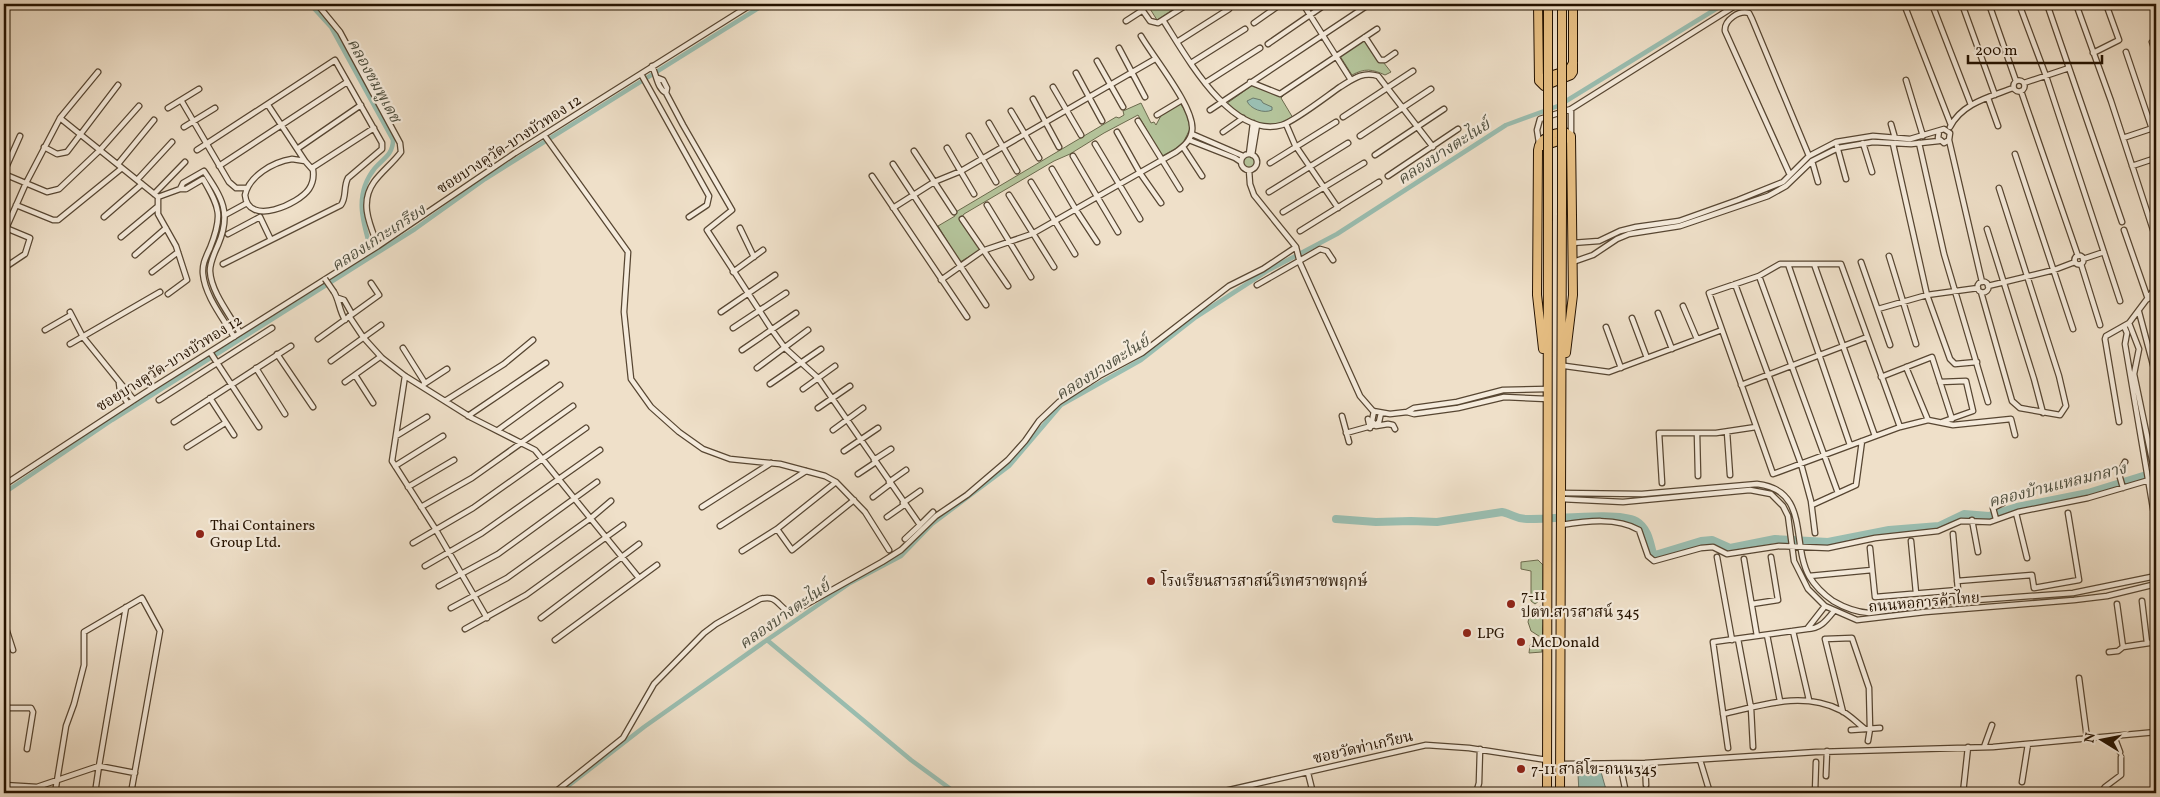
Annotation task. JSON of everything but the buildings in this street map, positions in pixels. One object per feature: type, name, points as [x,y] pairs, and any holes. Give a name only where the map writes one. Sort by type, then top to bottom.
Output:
[{"type":"main road","points":[[1538,4],[1538,70],[1544,78],[1569,70],[1573,63],[1573,4]]},
{"type":"main road","points":[[1547,793],[1548,4]]},
{"type":"main road","points":[[1560,793],[1562,4]]},
{"type":"main road","points":[[1538,146],[1560,132],[1568,132],[1571,136],[1573,290],[1562,390]]},
{"type":"main road","points":[[1538,146],[1567,138],[1571,146]]},
{"type":"main road","points":[[1538,146],[1537,295],[1547,385]]},
{"type":"main road","points":[[1537,280],[1539,289],[1542,291],[1545,289],[1548,280]]},
{"type":"main road","points":[[1562,289],[1568,295],[1573,290]]},
{"type":"street","points":[[317,4],[340,32],[400,143],[401,152],[374,182],[367,194],[366,209],[374,249]]},
{"type":"street","name":"ซอยบางคูวัด-บางบัวทอง 12","points":[[4,485],[134,400],[374,249],[544,135],[642,76],[752,4]]},
{"type":"street","points":[[1138,4],[1150,21],[1158,23],[1184,5]]},
{"type":"street","points":[[1254,23],[1281,4]]},
{"type":"street","points":[[1303,4],[1351,80]]},
{"type":"street","points":[[1268,44],[1326,4]]},
{"type":"street","points":[[1538,146],[1537,130],[1540,119],[1571,109],[1738,4]]},
{"type":"street","points":[[1904,4],[1951,125]]},
{"type":"street","points":[[1932,4],[1971,105]]},
{"type":"street","points":[[1962,4],[1995,95]]},
{"type":"street","points":[[1989,4],[2016,80],[2013,88]]},
{"type":"street","points":[[2019,4],[2046,76],[2120,301]]},
{"type":"street","points":[[2047,4],[2122,222]]},
{"type":"street","points":[[2076,4],[2156,239]]},
{"type":"street","points":[[2092,53],[2119,40],[2106,4]]},
{"type":"street","points":[[1210,110],[1365,7]]},
{"type":"street","points":[[1177,42],[1229,9]]},
{"type":"street","points":[[1126,21],[1142,10]]},
{"type":"street","points":[[1792,179],[1725,32],[1725,24],[1728,20],[1742,12],[1749,13],[1752,19],[1811,158],[1818,182]]},
{"type":"street","points":[[1163,20],[1205,83],[1223,102],[1243,118],[1255,124],[1269,127],[1286,124],[1351,80],[1365,74],[1372,74],[1378,76],[1433,147]]},
{"type":"street","points":[[1190,63],[1245,29]]},
{"type":"street","points":[[1250,82],[1280,94],[1377,29]]},
{"type":"street","points":[[941,280],[982,251],[1032,234],[1054,223],[1162,160],[1183,147],[1189,140],[1192,134],[1191,114],[1141,36]]},
{"type":"street","points":[[1365,38],[1380,60],[1385,60],[1395,52]]},
{"type":"street","points":[[2152,42],[2156,54]]},
{"type":"street","points":[[1119,48],[1145,97]]},
{"type":"street","points":[[1205,83],[1260,48]]},
{"type":"street","points":[[2123,138],[2154,128],[2126,52]]},
{"type":"street","points":[[893,208],[934,182],[961,171],[1155,59]]},
{"type":"street","points":[[197,150],[335,60],[382,143],[382,150],[348,178],[343,204],[223,264]]},
{"type":"street","points":[[1097,61],[1124,107]]},
{"type":"street","points":[[2016,80],[2021,80],[2024,83],[2069,68]]},
{"type":"street","points":[[653,69],[658,77],[658,83],[662,91],[666,93],[682,125],[732,210],[707,230],[772,330],[785,348],[818,378],[920,525]]},
{"type":"street","points":[[1343,117],[1413,71]]},
{"type":"street","points":[[4,268],[25,254],[30,238],[5,231],[26,183],[60,118],[98,72]]},
{"type":"street","points":[[1076,73],[1102,121]]},
{"type":"street","points":[[642,76],[709,196],[707,205],[689,217]]},
{"type":"street","points":[[1906,80],[1923,136]]},
{"type":"street","points":[[219,166],[347,82]]},
{"type":"street","points":[[2021,91],[2024,88],[2024,83]]},
{"type":"street","points":[[44,147],[57,154],[67,152],[118,85]]},
{"type":"street","points":[[1053,87],[1081,135]]},
{"type":"street","points":[[2021,91],[2013,88],[1971,105],[1961,111],[1949,131],[1951,135],[1949,140],[1982,282],[1988,286],[2005,284],[2075,262],[2078,256]]},
{"type":"street","points":[[168,108],[199,89]]},
{"type":"street","points":[[1360,136],[1431,89]]},
{"type":"street","points":[[2021,91],[2078,256],[2083,259]]},
{"type":"street","points":[[1988,98],[1998,126]]},
{"type":"street","points":[[1033,99],[1058,147]]},
{"type":"street","points":[[181,100],[232,186],[247,188]]},
{"type":"street","points":[[1157,115],[1182,100]]},
{"type":"street","points":[[257,211],[276,209],[306,193],[312,181],[312,168],[305,161],[268,105]]},
{"type":"street","points":[[297,149],[361,105]]},
{"type":"street","points":[[20,136],[4,173],[47,192],[53,192],[59,189],[100,150],[139,106]]},
{"type":"street","points":[[184,128],[215,108]]},
{"type":"street","points":[[1375,155],[1444,109]]},
{"type":"street","points":[[1571,109],[1571,136]]},
{"type":"street","points":[[1011,111],[1039,158]]},
{"type":"street","points":[[60,118],[156,196],[157,207],[178,252],[187,280],[168,294]]},
{"type":"street","points":[[1223,132],[1243,118]]},
{"type":"street","points":[[118,164],[154,120]]},
{"type":"street","points":[[1138,121],[1180,189]]},
{"type":"street","points":[[1270,163],[1336,122]]},
{"type":"street","points":[[989,123],[1017,171]]},
{"type":"street","points":[[1250,154],[1255,124]]},
{"type":"street","points":[[1286,124],[1296,146],[1338,208]]},
{"type":"street","points":[[1891,124],[1895,138]]},
{"type":"street","points":[[312,168],[374,128]]},
{"type":"street","points":[[1388,176],[1458,129]]},
{"type":"street","points":[[1572,243],[1599,241],[1620,231],[1636,227],[1666,227],[1779,184],[1789,173],[1811,158],[1837,145],[1874,136],[1910,139],[1944,129],[1949,131]]},
{"type":"street","points":[[1939,131],[1938,138],[1940,141]]},
{"type":"street","points":[[1117,132],[1140,173],[1161,203]]},
{"type":"street","points":[[1192,134],[1227,151],[1241,162],[1244,168],[1249,170],[1255,168],[1257,162],[1250,154]]},
{"type":"street","points":[[544,135],[628,252],[624,312],[632,379],[651,407],[679,432],[703,449],[730,459],[773,463],[806,471],[825,476],[836,482],[865,512],[889,550]]},
{"type":"street","points":[[969,136],[996,182]]},
{"type":"street","points":[[1189,140],[1243,156],[1250,154]]},
{"type":"street","points":[[1837,145],[1940,141],[1944,143],[1949,140]]},
{"type":"street","points":[[137,180],[172,142]]},
{"type":"street","points":[[1269,192],[1348,143]]},
{"type":"street","points":[[1863,143],[1872,172]]},
{"type":"street","points":[[1919,143],[1944,254],[1988,402]]},
{"type":"street","points":[[1095,144],[1140,219]]},
{"type":"street","points":[[1893,144],[1927,295],[1952,362],[1955,364],[1977,362]]},
{"type":"street","points":[[1837,145],[1846,179]]},
{"type":"street","points":[[1183,147],[1202,176]]},
{"type":"street","points":[[947,148],[974,194]]},
{"type":"street","points":[[914,151],[954,212]]},
{"type":"street","points":[[2015,154],[2073,328]]},
{"type":"street","points":[[1072,156],[1118,232]]},
{"type":"street","points":[[1241,162],[1243,156]]},
{"type":"street","points":[[1572,262],[1593,255],[1617,238],[1666,227],[1740,206],[1775,192],[1786,186],[1811,158]]},
{"type":"street","points":[[2132,166],[2156,158]]},
{"type":"street","points":[[271,240],[257,211],[247,203],[245,198],[247,188],[261,173],[282,162],[292,159],[305,161]]},
{"type":"street","points":[[156,196],[185,162]]},
{"type":"street","points":[[1283,212],[1364,163]]},
{"type":"street","points":[[893,164],[986,305]]},
{"type":"street","points":[[16,205],[53,220],[58,220],[122,168]]},
{"type":"street","points":[[1052,168],[1097,242]]},
{"type":"street","points":[[1249,170],[1250,184],[1254,195],[1296,249],[1299,261],[1360,396],[1365,404],[1374,411],[1414,414],[1458,408],[1504,397],[1546,399]]},
{"type":"street","points":[[156,196],[186,189],[202,179],[204,171]]},
{"type":"street","points":[[180,189],[183,183],[204,171]]},
{"type":"street","points":[[204,171],[218,192],[226,215],[210,269],[211,277],[221,300],[240,333]]},
{"type":"street","points":[[872,176],[966,317]]},
{"type":"street","points":[[202,179],[218,206],[219,215],[203,272],[207,288],[214,303],[234,337]]},
{"type":"street","points":[[1031,182],[1054,223],[1075,254]]},
{"type":"street","points":[[1300,231],[1379,182]]},
{"type":"street","points":[[104,218],[142,184]]},
{"type":"street","points":[[1982,282],[1978,284],[1979,290],[2012,401],[2020,408],[2060,416],[2066,406],[2059,376],[2029,277],[1999,188]]},
{"type":"street","points":[[1009,195],[1054,267]]},
{"type":"street","points":[[1738,200],[1740,206]]},
{"type":"street","points":[[219,215],[226,215],[247,203]]},
{"type":"street","points":[[987,205],[1008,243],[1031,277]]},
{"type":"street","points":[[121,237],[157,207]]},
{"type":"street","points":[[228,234],[260,217]]},
{"type":"street","points":[[962,219],[982,251],[1008,286]]},
{"type":"street","points":[[135,254],[166,228]]},
{"type":"street","points":[[740,228],[754,257]]},
{"type":"street","points":[[1987,229],[2043,413]]},
{"type":"street","points":[[2124,230],[2148,299]]},
{"type":"street","points":[[1599,241],[1602,248]]},
{"type":"street","points":[[554,793],[623,738],[659,677],[716,624],[760,599],[768,597],[775,599],[786,611],[790,613],[796,612],[820,596],[901,550],[936,516],[998,470],[1017,452],[1039,421],[1054,405],[1099,376],[1142,353],[1229,286],[1264,269],[1296,249]]},
{"type":"street","points":[[1257,285],[1322,249],[1327,251],[1333,260]]},
{"type":"street","points":[[733,272],[763,250]]},
{"type":"street","points":[[152,272],[178,252]]},
{"type":"street","points":[[2100,324],[2080,264],[2083,259],[2104,252]]},
{"type":"street","points":[[1890,256],[1916,344]]},
{"type":"street","points":[[1861,262],[1890,345]]},
{"type":"street","points":[[2075,262],[2080,264]]},
{"type":"street","points":[[1900,427],[1841,264],[1780,264],[1759,276],[1708,293],[1773,474],[1900,427],[1928,420],[1953,424],[2011,419],[2015,435]]},
{"type":"street","points":[[1788,264],[1850,445]]},
{"type":"street","points":[[1814,264],[1875,436]]},
{"type":"street","points":[[721,312],[775,275]]},
{"type":"street","points":[[1759,276],[1838,493]]},
{"type":"street","points":[[325,279],[338,298],[338,306],[380,357],[405,376],[423,385],[468,416],[535,450],[639,578]]},
{"type":"street","points":[[318,339],[379,294],[371,283]]},
{"type":"street","points":[[1735,284],[1800,464],[1812,505],[1815,533]]},
{"type":"street","points":[[1878,309],[1927,295],[1979,290],[1987,291],[1988,286]]},
{"type":"street","points":[[2119,422],[2104,342],[2106,336],[2126,325],[2139,312],[2156,287]]},
{"type":"street","points":[[70,344],[160,292]]},
{"type":"street","points":[[733,328],[786,293]]},
{"type":"street","points":[[338,298],[344,300],[349,317]]},
{"type":"street","points":[[214,303],[221,300]]},
{"type":"street","points":[[1684,306],[1696,339]]},
{"type":"street","points":[[2139,312],[2156,376]]},
{"type":"street","points":[[45,330],[71,313],[83,337],[119,383],[126,387],[134,400]]},
{"type":"street","points":[[742,350],[796,313]]},
{"type":"street","points":[[1658,313],[1672,348]]},
{"type":"street","points":[[1632,318],[1647,358]]},
{"type":"street","points":[[331,361],[381,325]]},
{"type":"street","points":[[1561,523],[1622,523],[1632,526],[1639,530],[1648,556],[1654,560],[1713,547],[1727,554],[1772,546],[1800,545],[1828,548],[1875,538],[1938,531],[1961,521],[1985,522],[1995,516],[2055,506],[2122,485],[2156,477],[2135,378],[2134,370],[2140,354],[2134,338],[2126,325]]},
{"type":"street","points":[[2126,325],[2125,341],[2156,526]]},
{"type":"street","points":[[1606,327],[1622,368]]},
{"type":"street","points":[[159,400],[217,361],[272,328]]},
{"type":"street","points":[[757,368],[808,330]]},
{"type":"street","points":[[1565,366],[1609,372],[1722,330]]},
{"type":"street","points":[[1741,385],[1867,337]]},
{"type":"street","points":[[2125,341],[2134,338]]},
{"type":"street","points":[[445,401],[504,364],[533,340]]},
{"type":"street","points":[[174,422],[291,346]]},
{"type":"street","points":[[403,348],[423,385]]},
{"type":"street","points":[[770,384],[822,349]]},
{"type":"street","points":[[211,352],[259,427]]},
{"type":"street","points":[[277,354],[313,407]]},
{"type":"street","points":[[345,382],[380,357]]},
{"type":"street","points":[[1882,377],[1932,358],[1952,418]]},
{"type":"street","points":[[468,416],[546,363]]},
{"type":"street","points":[[803,389],[835,366]]},
{"type":"street","points":[[256,368],[285,414]]},
{"type":"street","points":[[1906,368],[1928,420]]},
{"type":"street","points":[[423,385],[447,370]]},
{"type":"street","points":[[356,375],[373,403]]},
{"type":"street","points":[[405,376],[392,461],[436,530],[487,618]]},
{"type":"street","points":[[1940,382],[1966,381],[1973,411],[1941,422]]},
{"type":"street","points":[[119,383],[120,391],[128,404]]},
{"type":"street","points":[[498,430],[560,385]]},
{"type":"street","points":[[1407,412],[1414,408],[1456,402],[1503,390],[1547,385]]},
{"type":"street","points":[[818,408],[850,386]]},
{"type":"street","points":[[1503,390],[1504,397]]},
{"type":"street","points":[[210,398],[234,435]]},
{"type":"street","points":[[1456,402],[1458,408]]},
{"type":"street","points":[[421,508],[472,478],[573,406]]},
{"type":"street","points":[[833,430],[863,408]]},
{"type":"street","points":[[1374,411],[1372,421],[1374,426]]},
{"type":"street","points":[[1374,426],[1379,422],[1381,413]]},
{"type":"street","points":[[1342,416],[1348,442]]},
{"type":"street","points":[[396,436],[427,417]]},
{"type":"street","points":[[1368,419],[1374,426]]},
{"type":"street","points":[[187,447],[225,423]]},
{"type":"street","points":[[1346,433],[1388,424],[1394,426],[1395,429]]},
{"type":"street","points":[[1662,483],[1659,433],[1727,432],[1756,427]]},
{"type":"street","points":[[413,543],[474,508],[586,428]]},
{"type":"street","points":[[844,452],[878,428]]},
{"type":"street","points":[[1727,432],[1730,475]]},
{"type":"street","points":[[1697,433],[1698,476]]},
{"type":"street","points":[[395,466],[443,436]]},
{"type":"street","points":[[1812,505],[1856,485],[1862,441]]},
{"type":"street","points":[[858,474],[891,448]]},
{"type":"street","points":[[425,566],[482,533],[561,480],[600,450]]},
{"type":"street","points":[[408,487],[454,460]]},
{"type":"street","points":[[2122,485],[2120,472],[2126,462]]},
{"type":"street","points":[[702,506],[773,463]]},
{"type":"street","points":[[2147,466],[2153,464]]},
{"type":"street","points":[[873,497],[906,470]]},
{"type":"street","points":[[720,526],[806,471]]},
{"type":"street","points":[[439,586],[498,554],[597,482]]},
{"type":"street","points":[[742,551],[778,528],[836,482]]},
{"type":"street","name":"ถนนหอการค้าไทย","points":[[1561,496],[1642,494],[1749,484],[1774,488],[1787,498],[1796,515],[1800,545],[1809,576],[1828,597],[1842,606],[1857,612],[1869,613],[1895,608],[1959,601],[2073,593],[2156,576]]},
{"type":"street","points":[[888,517],[920,491]]},
{"type":"street","name":"ถนนหอการค้าไทย","points":[[1561,496],[1623,502],[1759,491],[1771,494],[1783,506],[1788,516],[1794,561],[1808,590],[1825,606],[1850,618],[1869,620],[1925,612],[2074,600],[2107,596],[2156,584]]},
{"type":"street","points":[[778,528],[792,550],[854,500]]},
{"type":"street","points":[[451,608],[507,578],[591,518],[611,501]]},
{"type":"street","points":[[1995,516],[1994,507],[2003,503]]},
{"type":"street","points":[[905,539],[934,512]]},
{"type":"street","points":[[2016,513],[2027,558]]},
{"type":"street","points":[[1957,581],[2032,575],[2034,588],[2079,580],[2068,513]]},
{"type":"street","points":[[1972,520],[1978,552]]},
{"type":"street","points":[[465,629],[526,596],[622,525]]},
{"type":"street","points":[[1953,534],[1959,601]]},
{"type":"street","points":[[1911,541],[1916,594]]},
{"type":"street","points":[[541,618],[639,544]]},
{"type":"street","points":[[1870,548],[1875,597],[1958,590]]},
{"type":"street","points":[[1717,557],[1732,640]]},
{"type":"street","points":[[1752,604],[1778,600],[1771,557]]},
{"type":"street","points":[[1744,558],[1758,636]]},
{"type":"street","points":[[555,640],[657,565]]},
{"type":"street","points":[[1809,576],[1872,570]]},
{"type":"street","points":[[55,793],[66,726],[84,665],[84,632],[142,598],[160,631],[131,793]]},
{"type":"street","points":[[2142,601],[2147,643]]},
{"type":"street","points":[[2117,604],[2123,647]]},
{"type":"street","points":[[1807,629],[1825,606]]},
{"type":"street","points":[[95,793],[126,607]]},
{"type":"street","points":[[1728,748],[1712,642],[1816,629],[1834,611]]},
{"type":"street","points":[[4,622],[13,650]]},
{"type":"street","points":[[1793,631],[1809,700]]},
{"type":"street","points":[[1767,635],[1780,701]]},
{"type":"street","points":[[1843,712],[1825,639],[1852,638],[1870,688],[1868,741]]},
{"type":"street","points":[[1738,639],[1751,708],[1753,747]]},
{"type":"street","points":[[2109,652],[2118,651],[2123,647],[2156,642]]},
{"type":"street","points":[[2079,678],[2087,738]]},
{"type":"street","points":[[1723,714],[1780,701],[1809,700],[1843,712],[1868,729]]},
{"type":"street","points":[[4,708],[31,708],[33,712],[27,749]]},
{"type":"street","points":[[1984,747],[1992,725]]},
{"type":"street","points":[[1851,730],[1880,728]]},
{"type":"street","points":[[1561,764],[1620,764],[1816,757],[1827,751],[1968,748],[2156,732]]},
{"type":"street","points":[[2101,793],[2104,787],[2121,775],[2120,754],[2114,736]]},
{"type":"street","points":[[2022,782],[2028,744]]},
{"type":"street","name":"ซอยวัดท่าเกวียน","points":[[1216,793],[1308,773],[1415,746],[1435,745],[1547,760]]},
{"type":"street","points":[[1963,793],[1968,748]]},
{"type":"street","points":[[1476,793],[1479,783],[1480,750]]},
{"type":"street","points":[[1826,776],[1827,751]]},
{"type":"street","points":[[1815,793],[1816,757]]},
{"type":"street","points":[[1700,760],[1710,793]]},
{"type":"street","points":[[1645,763],[1646,785]]},
{"type":"street","points":[[1620,764],[1626,793]]},
{"type":"street","points":[[4,785],[37,787],[99,766],[134,773]]},
{"type":"street","points":[[1308,773],[1313,793]]},
{"type":"street","points":[[16,793],[17,786]]},
{"type":"green space","points":[[1147,4],[1181,4],[1157,20]]},
{"type":"green space","points":[[1365,39],[1391,72],[1385,75],[1376,71],[1365,70],[1352,75],[1340,56]]},
{"type":"green space","points":[[1254,84],[1284,95],[1281,98],[1293,118],[1284,123],[1267,125],[1242,115],[1226,104]]},
{"type":"green space","points":[[1141,103],[1151,123],[1154,122],[1156,125],[1163,112],[1180,103],[1187,114],[1190,129],[1182,145],[1162,156],[1138,115],[1070,154],[1054,161],[964,214],[962,217],[980,250],[960,262],[938,226],[955,216],[954,213],[1116,117],[1119,118],[1124,115],[1123,111]]},
{"type":"green space","points":[[1249,154],[1255,156],[1257,162],[1255,168],[1249,170],[1243,168],[1241,162],[1243,156]]},
{"type":"green space","points":[[1538,560],[1543,565],[1543,598],[1535,604],[1531,601],[1531,571],[1521,569],[1521,562]]},
{"type":"green space","points":[[1541,606],[1544,619],[1542,638],[1531,631],[1528,622],[1530,614]]},
{"type":"green space","points":[[1537,641],[1541,645],[1542,652],[1529,653],[1530,645]]},
{"type":"water","points":[[1253,98],[1261,100],[1272,107],[1272,110],[1261,111],[1254,108],[1247,101]]},
{"type":"water","points":[[1601,772],[1607,793],[1579,793],[1578,774]]},
{"type":"waterway","name":"คลองชมพูเดช","points":[[310,4],[331,27],[393,140],[390,152],[375,168],[364,188],[362,199],[363,220],[372,253]]},
{"type":"waterway","name":"คลองเกาะเกรียง","points":[[4,493],[112,420],[415,229],[485,179],[765,4]]},
{"type":"waterway","name":"คลองบางตะไนย์","points":[[559,793],[644,727],[767,640],[850,583],[901,556],[932,524],[1009,466],[1061,405],[1141,360],[1196,317],[1267,271],[1337,234],[1506,125],[1558,106],[1724,4]]},
{"type":"waterway","name":"คลองบ้านแหลมกลาง","points":[[1336,519],[1376,522],[1437,522],[1502,512],[1527,519],[1599,516],[1627,518],[1636,521],[1643,527],[1655,555],[1701,541],[1712,540],[1730,548],[1775,539],[1828,542],[1889,530],[1939,526],[1964,514],[1989,516],[2017,507],[2088,493],[2156,472]]},
{"type":"waterway","points":[[767,640],[911,760],[956,793]]},
{"type":"place","name":"Thai Containers Group Ltd.","points":[[200,534]]},
{"type":"place","name":"โรงเรียนสารสาสน์วิเทศราชพฤกษ์","points":[[1151,581]]},
{"type":"place","name":"7-11 ปตท.สารสาสน์ 345","points":[[1511,604]]},
{"type":"place","name":"LPG","points":[[1467,633]]},
{"type":"place","name":"McDonald","points":[[1521,642]]},
{"type":"place","name":"7-11 สาลีโข-ถนน345","points":[[1521,769]]}]
